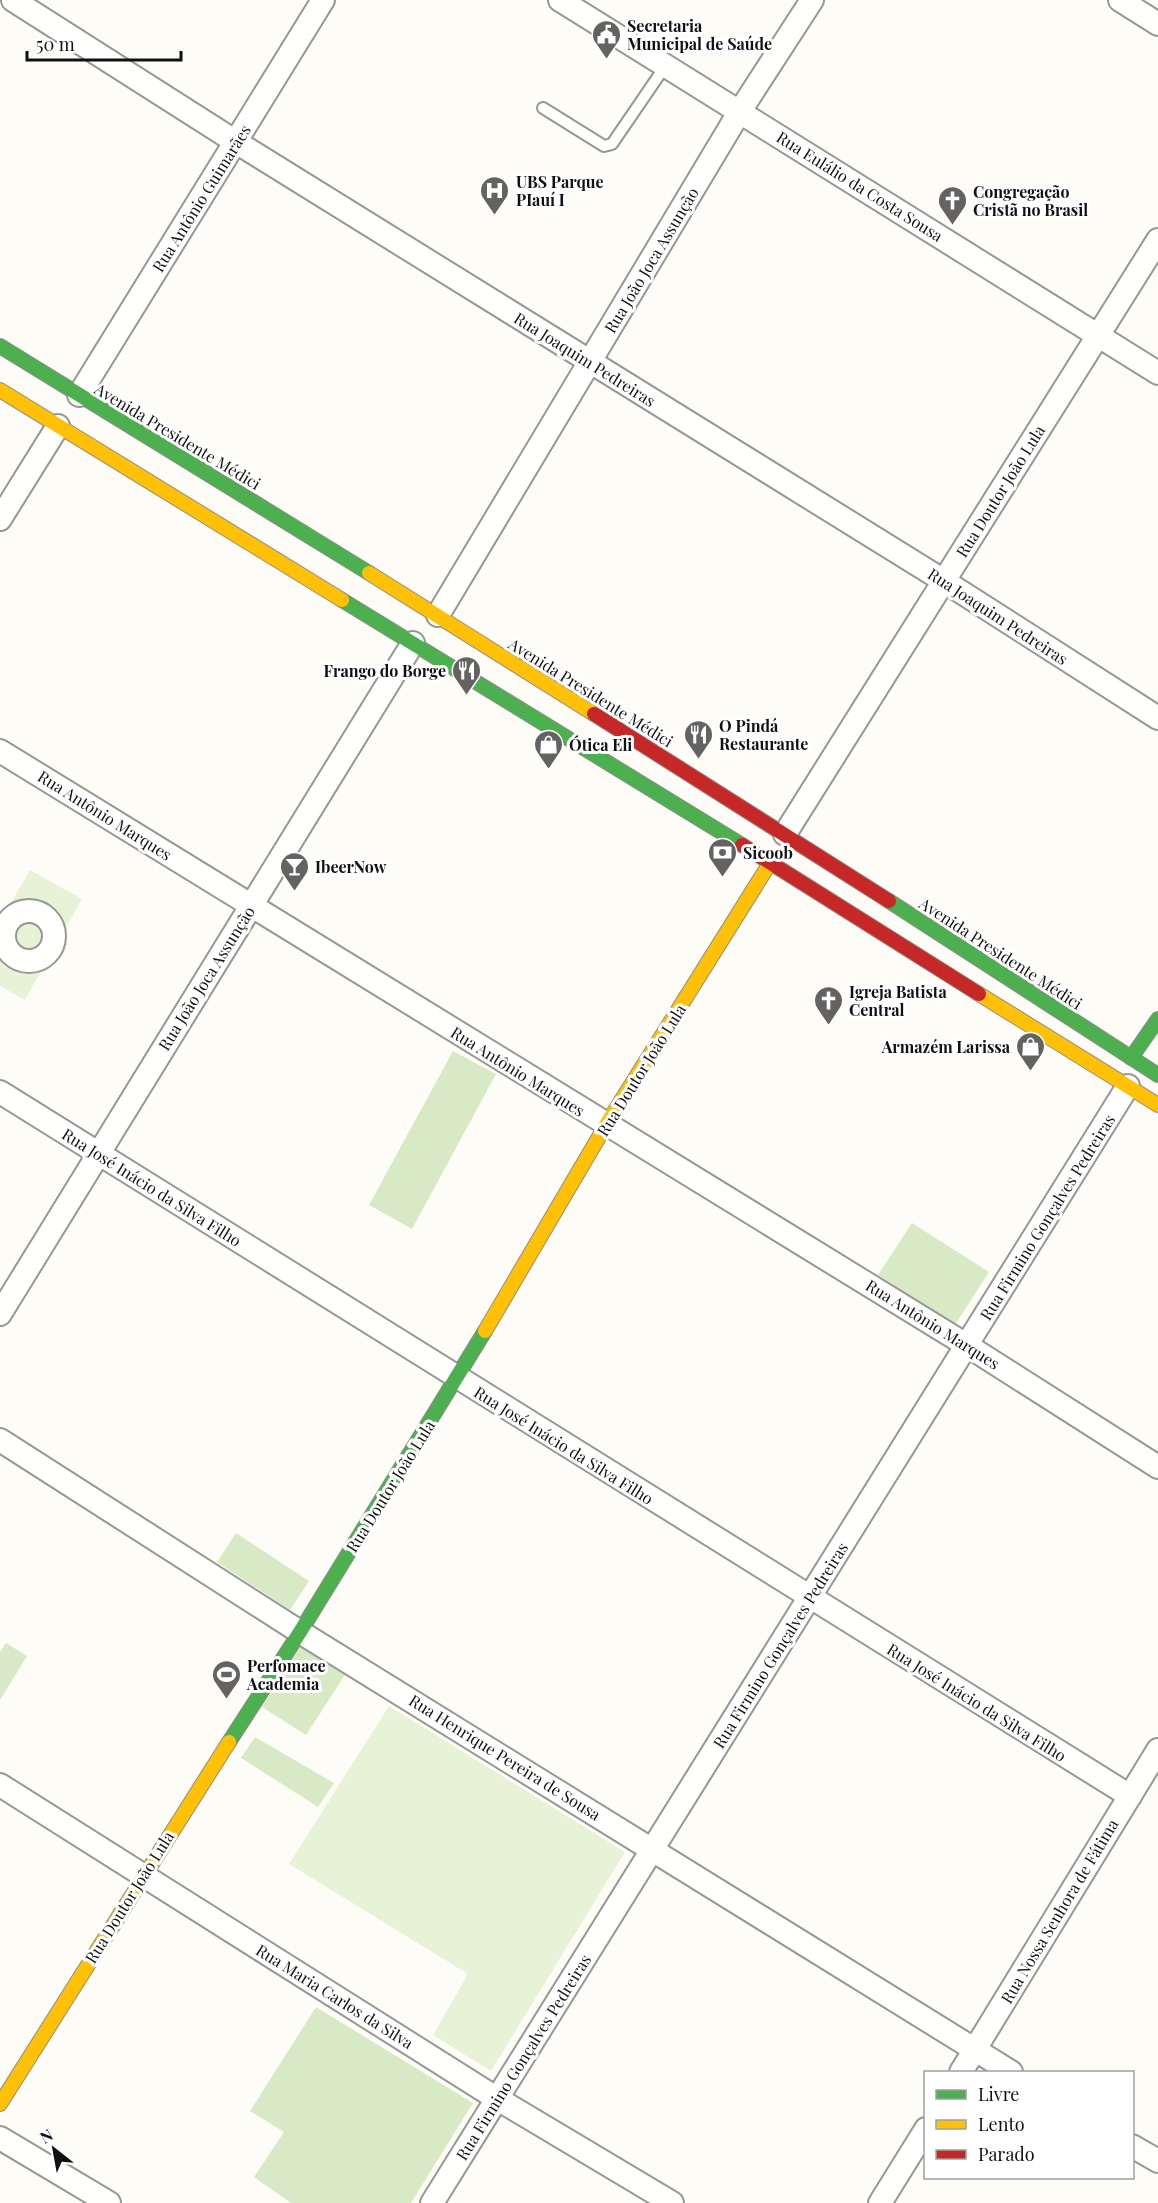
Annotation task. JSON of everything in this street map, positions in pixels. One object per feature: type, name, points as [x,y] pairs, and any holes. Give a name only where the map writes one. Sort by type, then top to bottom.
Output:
[{"type":"main road","name":"Avenida Presidente Médici","points":[[0,346],[438,615],[961,946],[1158,1075]]},
{"type":"main road","points":[[0,390],[274,561],[413,643],[945,971],[1158,1105]]},
{"type":"main road","points":[[274,561],[295,526]]},
{"type":"main road","name":"Rua Doutor João Lula","points":[[0,2104],[142,1875],[300,1632],[457,1378],[606,1125],[770,863]]},
{"type":"main road","points":[[945,971],[961,946]]},
{"type":"main road","points":[[1131,1058],[1158,1019]]},
{"type":"street","name":"Rua Joaquim Pedreiras","points":[[13,0],[236,142],[944,581],[1158,718]]},
{"type":"street","name":"Rua Antônio Guimarães","points":[[79,395],[323,0]]},
{"type":"street","name":"Rua Eulálio da Costa Sousa","points":[[560,0],[1158,373]]},
{"type":"street","name":"Rua João Joca Assunção","points":[[438,615],[740,111],[812,0]]},
{"type":"street","points":[[1120,0],[1158,24]]},
{"type":"street","name":"Rua Doutor João Lula","points":[[785,834],[1158,240]]},
{"type":"street","points":[[0,519],[58,426]]},
{"type":"street","name":"Rua João Joca Assunção","points":[[0,1314],[413,643]]},
{"type":"street","name":"Rua Antônio Marques","points":[[0,751],[968,1346],[1158,1467]]},
{"type":"street","name":"Rua Firmino Gonçalves Pedreiras","points":[[432,2203],[1128,1086]]},
{"type":"street","name":"Rua José Inácio da Silva Filho","points":[[0,1092],[1130,1796]]},
{"type":"street","name":"Rua Henrique Pereira de Sousa","points":[[0,1440],[300,1632],[652,1848],[1008,2071]]},
{"type":"street","name":"Rua Nossa Senhora de Fátima","points":[[962,2071],[1158,1750]]},
{"type":"street","name":"Rua Maria Carlos da Silva","points":[[0,1785],[496,2098],[672,2203]]},
{"type":"street","points":[[880,2203],[924,2133]]},
{"type":"street","points":[[0,2138],[109,2203]]},
{"type":"street","points":[[1134,2147],[1158,2161]]},
{"type":"lane","points":[[543,108],[604,146],[612,144],[666,65]]},
{"type":"green space","points":[[30,870],[82,899],[25,1000],[0,986],[0,922]]},
{"type":"green space","points":[[453,1051],[496,1074],[412,1229],[369,1205]]},
{"type":"green space","points":[[912,1223],[989,1272],[955,1325],[878,1275]]},
{"type":"green space","points":[[236,1533],[309,1581],[290,1610],[217,1562]]},
{"type":"green space","points":[[6,1643],[27,1656],[0,1700],[0,1652]]},
{"type":"green space","points":[[300,1647],[345,1675],[306,1735],[262,1707]]},
{"type":"green space","points":[[389,1706],[625,1852],[491,2071],[433,2035],[468,1974],[289,1864]]},
{"type":"green space","points":[[255,1737],[334,1783],[318,1807],[241,1758]]},
{"type":"green space","points":[[316,2007],[473,2103],[411,2203],[291,2203],[254,2177],[284,2132],[250,2111]]},
{"type":"traffic: fast","points":[[0,346],[369,573]]},
{"type":"traffic: fast","points":[[342,600],[742,845]]},
{"type":"traffic: fast","points":[[889,901],[1158,1075]]},
{"type":"traffic: fast","points":[[1131,1058],[1158,1019]]},
{"type":"traffic: fast","points":[[229,1742],[300,1632],[485,1331]]},
{"type":"traffic: slow","points":[[0,390],[342,600]]},
{"type":"traffic: slow","points":[[369,573],[594,714]]},
{"type":"traffic: slow","points":[[485,1331],[606,1125],[770,863]]},
{"type":"traffic: slow","points":[[979,994],[1158,1105]]},
{"type":"traffic: slow","points":[[0,2104],[229,1742]]},
{"type":"traffic: jam","points":[[594,714],[889,901]]},
{"type":"traffic: jam","points":[[742,845],[979,994]]},
{"type":"place","name":"Secretaria Municipal de Saúde","points":[[606,60]]},
{"type":"place","name":"UBS Parque PIauí I","points":[[495,216]]},
{"type":"place","name":"Congregação Cristã no Brasil","points":[[952,226]]},
{"type":"place","name":"Frango do Borge","points":[[467,696]]},
{"type":"place","name":"O Pindá Restaurante","points":[[698,760]]},
{"type":"place","name":"Ótica Eli","points":[[548,770]]},
{"type":"place","name":"Sicoob","points":[[722,878]]},
{"type":"place","name":"IbeerNow","points":[[294,892]]},
{"type":"place","name":"Igreja Batista Central","points":[[828,1026]]},
{"type":"place","name":"Armazém Larissa","points":[[1031,1072]]},
{"type":"place","name":"Perfomace Academia","points":[[226,1700]]}]
